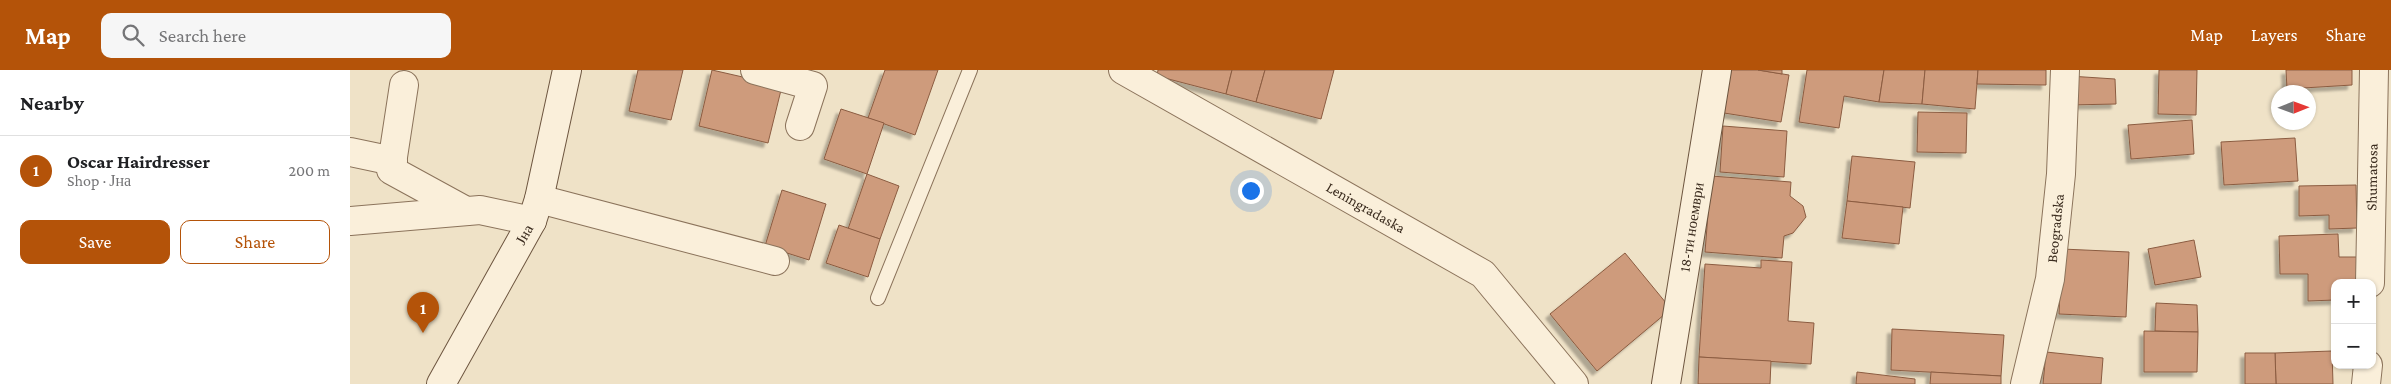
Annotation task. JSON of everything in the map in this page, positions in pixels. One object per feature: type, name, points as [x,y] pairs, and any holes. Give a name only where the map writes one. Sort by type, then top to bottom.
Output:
[{"type":"street","name":"Јна","points":[[441,384],[536,210],[567,70]]},
{"type":"street","points":[[755,70],[813,86],[800,126]]},
{"type":"street","name":"Leningradaska","points":[[1123,70],[1483,274],[1574,384]]},
{"type":"street","name":"18-ти ноември","points":[[1666,384],[1717,70]]},
{"type":"street","name":"Beogradska","points":[[2025,384],[2050,279],[2061,174],[2065,70]]},
{"type":"street","name":"Shumatosa","points":[[2370,279],[2374,70]]},
{"type":"street","points":[[404,85],[392,170],[466,211]]},
{"type":"street","points":[[350,152],[393,160]]},
{"type":"street","points":[[350,222],[480,210],[536,210],[775,261]]},
{"type":"street","points":[[2366,384],[2368,369]]},
{"type":"lane","points":[[878,298],[970,70]]},
{"type":"building","points":[[638,70],[683,70],[671,120],[629,111]]},
{"type":"building","points":[[712,70],[782,86],[768,143],[699,126]]},
{"type":"building","points":[[885,70],[938,70],[915,135],[868,118]]},
{"type":"building","points":[[1158,70],[1232,70],[1226,94],[1157,76]]},
{"type":"building","points":[[1232,70],[1265,70],[1256,102],[1226,94]]},
{"type":"building","points":[[1265,70],[1334,70],[1321,119],[1256,102]]},
{"type":"building","points":[[1731,70],[1758,70],[1789,75],[1781,122],[1724,113]]},
{"type":"building","points":[[1758,70],[1782,70],[1782,74]]},
{"type":"building","points":[[1807,70],[1884,70],[1879,102],[1844,96],[1839,128],[1799,122]]},
{"type":"building","points":[[1884,70],[1925,70],[1922,104],[1879,102]]},
{"type":"building","points":[[1925,70],[1978,70],[1975,109],[1922,104]]},
{"type":"building","points":[[1978,70],[2046,70],[2046,85],[1977,84]]},
{"type":"building","points":[[2159,70],[2197,70],[2196,115],[2158,114]]},
{"type":"building","points":[[2286,70],[2352,70],[2352,85],[2316,87],[2316,85],[2287,85]]},
{"type":"building","points":[[2069,76],[2115,79],[2116,104],[2069,105]]},
{"type":"building","points":[[841,109],[884,123],[867,174],[824,159]]},
{"type":"building","points":[[1918,112],[1967,113],[1966,153],[1917,152]]},
{"type":"building","points":[[2192,120],[2194,154],[2131,159],[2128,125]]},
{"type":"building","points":[[1723,126],[1787,131],[1784,177],[1720,172]]},
{"type":"building","points":[[2295,138],[2298,181],[2224,185],[2221,142]]},
{"type":"building","points":[[1852,156],[1915,162],[1910,208],[1847,201]]},
{"type":"building","points":[[867,174],[899,186],[880,239],[848,229]]},
{"type":"building","points":[[1711,176],[1791,182],[1790,196],[1803,206],[1806,217],[1793,233],[1784,236],[1782,258],[1705,252]]},
{"type":"building","points":[[2356,185],[2357,228],[2329,229],[2329,215],[2299,216],[2299,186]]},
{"type":"building","points":[[782,190],[826,204],[809,260],[765,246]]},
{"type":"building","points":[[1847,201],[1903,207],[1899,244],[1842,238]]},
{"type":"building","points":[[839,225],[880,239],[868,277],[826,263]]},
{"type":"building","points":[[2338,234],[2339,257],[2360,257],[2360,279],[2331,279],[2331,300],[2308,301],[2308,274],[2280,274],[2279,236]]},
{"type":"building","points":[[2194,240],[2201,277],[2155,285],[2148,249]]},
{"type":"building","points":[[2062,249],[2129,252],[2126,317],[2059,314]]},
{"type":"building","points":[[1625,253],[1671,309],[1597,371],[1550,314]]},
{"type":"building","points":[[1761,260],[1792,262],[1788,321],[1814,323],[1811,364],[1699,357],[1705,264],[1761,268]]},
{"type":"building","points":[[2156,303],[2197,305],[2198,332],[2155,331]]},
{"type":"building","points":[[1892,329],[2004,335],[2001,376],[1891,370]]},
{"type":"building","points":[[2144,331],[2198,332],[2197,372],[2144,372]]},
{"type":"building","points":[[2331,351],[2333,384],[2276,384],[2275,353]]},
{"type":"building","points":[[2046,352],[2103,358],[2101,384],[2043,384]]},
{"type":"building","points":[[2245,353],[2275,353],[2276,384],[2245,384]]},
{"type":"building","points":[[1699,357],[1771,361],[1770,384],[1698,384]]},
{"type":"building","points":[[1857,372],[1915,379],[1915,384],[1856,384]]},
{"type":"building","points":[[1931,372],[2001,376],[2001,384],[1930,384]]},
{"type":"place","name":"Oscar Hairdresser","points":[[423,333]]}]
